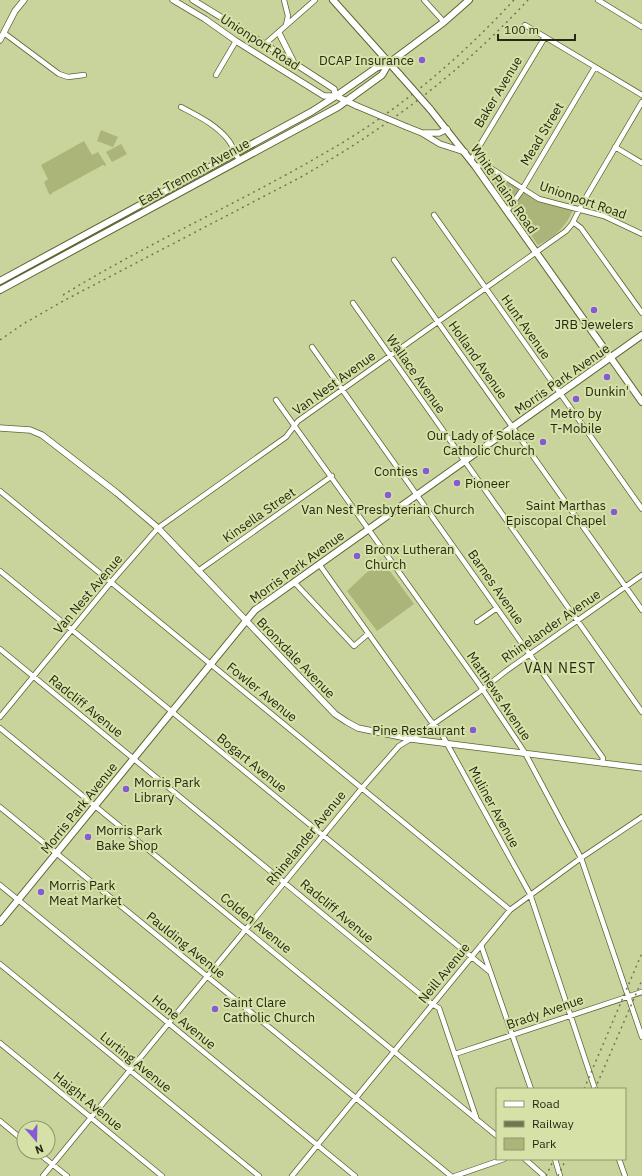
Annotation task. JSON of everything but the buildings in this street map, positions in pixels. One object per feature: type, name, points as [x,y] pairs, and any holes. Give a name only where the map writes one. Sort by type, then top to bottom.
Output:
[{"type":"main road","name":"White Plains Road","points":[[333,0],[430,109],[465,152],[642,402]]},
{"type":"main road","name":"East Tremont Avenue","points":[[0,281],[312,112],[376,68],[389,63],[444,22],[469,0]]},
{"type":"main road","name":"East Tremont Avenue","points":[[0,290],[338,107],[382,75],[389,63]]},
{"type":"main road","points":[[146,202],[149,209]]},
{"type":"main road","points":[[118,217],[122,224]]},
{"type":"main road","points":[[87,234],[91,241]]},
{"type":"main road","points":[[38,260],[42,267]]},
{"type":"main road","name":"Morris Park Avenue","points":[[0,922],[246,621],[260,606],[642,335]]},
{"type":"street","points":[[0,40],[15,11],[24,0]]},
{"type":"street","name":"Unionport Road","points":[[173,0],[324,96],[336,96],[422,133],[440,144],[465,152]]},
{"type":"street","name":"Unionport Road","points":[[193,0],[265,44],[334,89],[336,96]]},
{"type":"street","points":[[284,0],[288,16],[285,27]]},
{"type":"street","points":[[265,44],[315,0]]},
{"type":"street","points":[[424,0],[444,22]]},
{"type":"street","points":[[598,0],[642,27]]},
{"type":"street","points":[[526,25],[642,95]]},
{"type":"street","points":[[4,33],[59,74],[68,77],[84,75]]},
{"type":"street","points":[[279,33],[294,64]]},
{"type":"street","name":"Baker Avenue","points":[[470,160],[545,37]]},
{"type":"street","points":[[216,74],[236,41]]},
{"type":"street","name":"Mead Street","points":[[507,211],[515,201],[595,67]]},
{"type":"street","name":"Van Nest Avenue","points":[[0,717],[110,582],[158,528],[286,436],[295,425],[342,390],[566,232],[574,222],[579,210],[642,102]]},
{"type":"street","points":[[181,106],[219,130],[230,142],[239,160]]},
{"type":"street","name":"Unionport Road","points":[[422,133],[439,133],[447,129]]},
{"type":"street","points":[[615,147],[642,163]]},
{"type":"street","name":"Unionport Road","points":[[475,166],[482,165],[489,167],[539,199],[609,218],[642,234]]},
{"type":"street","name":"Hunt Avenue","points":[[434,216],[642,509]]},
{"type":"street","points":[[574,222],[581,228],[642,314]]},
{"type":"street","name":"Holland Avenue","points":[[394,260],[642,610]]},
{"type":"street","name":"Wallace Avenue","points":[[353,303],[642,712]]},
{"type":"street","name":"Barnes Avenue","points":[[312,347],[603,758],[602,763]]},
{"type":"street","name":"Matthews Avenue","points":[[276,400],[332,476],[483,690],[525,754],[581,858],[642,1037]]},
{"type":"street","name":"Bronxdale Avenue","points":[[0,428],[30,430],[42,435],[117,493],[158,528],[335,714],[358,728],[411,739],[642,768]]},
{"type":"street","name":"Kinsella Street","points":[[198,571],[332,476]]},
{"type":"street","name":"Fowler Avenue","points":[[0,491],[510,910]]},
{"type":"street","name":"Muliner Avenue","points":[[319,564],[433,724],[440,731],[530,894],[595,1088]]},
{"type":"street","name":"Bogart Avenue","points":[[0,571],[490,972]]},
{"type":"street","name":"Rhinelander Avenue","points":[[43,1176],[394,750],[483,690],[529,654],[642,575]]},
{"type":"street","points":[[294,582],[354,646],[368,634]]},
{"type":"street","points":[[477,622],[497,608]]},
{"type":"street","name":"Radcliff Avenue","points":[[0,649],[432,1004],[440,1008],[477,1120]]},
{"type":"street","name":"Colden Avenue","points":[[0,728],[496,1135]]},
{"type":"street","name":"Paulding Avenue","points":[[0,807],[451,1176]]},
{"type":"street","name":"Neill Avenue","points":[[292,1176],[510,910],[581,858],[642,817]]},
{"type":"street","name":"Hone Avenue","points":[[0,885],[355,1176]]},
{"type":"street","points":[[481,945],[531,1088]]},
{"type":"street","name":"Lurting Avenue","points":[[0,964],[259,1176]]},
{"type":"street","name":"Brady Avenue","points":[[455,1054],[642,992]]},
{"type":"street","name":"Haight Avenue","points":[[0,1043],[162,1176]]},
{"type":"street","points":[[461,1106],[471,1102]]},
{"type":"street","points":[[0,1121],[16,1134]]},
{"type":"street","points":[[47,1160],[66,1176]]},
{"type":"street","points":[[455,1176],[501,1160]]},
{"type":"street","points":[[526,1160],[544,1176]]},
{"type":"street","points":[[554,1160],[560,1176]]},
{"type":"street","points":[[619,1160],[624,1176]]},
{"type":"green space","points":[[101,130],[118,137],[113,147],[97,141]]},
{"type":"green space","points":[[84,141],[92,155],[98,152],[106,166],[103,165],[52,193],[51,195],[49,194],[44,182],[48,179],[41,165]]},
{"type":"green space","points":[[121,144],[127,154],[112,162],[106,152]]},
{"type":"green space","points":[[487,169],[537,201],[572,210],[566,223],[549,239],[538,245],[486,170]]},
{"type":"green space","points":[[381,559],[414,604],[377,631],[347,591]]},
{"type":"railway","points":[[63,295],[96,275],[267,185],[360,132],[384,116],[430,80],[473,42],[514,0]]},
{"type":"railway","points":[[0,340],[23,324],[65,300],[301,177],[363,139],[393,119],[449,75],[476,52],[528,0]]},
{"type":"railway","points":[[584,1088],[642,953]]},
{"type":"railway","points":[[595,1088],[642,980]]},
{"type":"railway","points":[[546,1176],[554,1160]]},
{"type":"railway","points":[[558,1176],[566,1160]]},
{"type":"place","name":"DCAP Insurance","points":[[422,60]]},
{"type":"place","name":"JRB Jewelers","points":[[594,310]]},
{"type":"place","name":"Dunkin'","points":[[607,377]]},
{"type":"place","name":"Metro by T-Mobile","points":[[576,399]]},
{"type":"place","name":"Our Lady of Solace Catholic Church","points":[[543,442]]},
{"type":"place","name":"Conties","points":[[426,471]]},
{"type":"place","name":"Pioneer","points":[[457,483]]},
{"type":"place","name":"Van Nest Presbyterian Church","points":[[388,495]]},
{"type":"place","name":"Saint Marthas Episcopal Chapel","points":[[614,512]]},
{"type":"place","name":"Bronx Lutheran Church","points":[[357,556]]},
{"type":"place","name":"Pine Restaurant","points":[[473,730]]},
{"type":"place","name":"Morris Park Library","points":[[126,789]]},
{"type":"place","name":"Morris Park Bake Shop","points":[[88,837]]},
{"type":"place","name":"Morris Park Meat Market","points":[[41,892]]},
{"type":"place","name":"Saint Clare Catholic Church","points":[[215,1009]]},
{"type":"district","name":"VAN NEST","points":[[560,668]]}]
